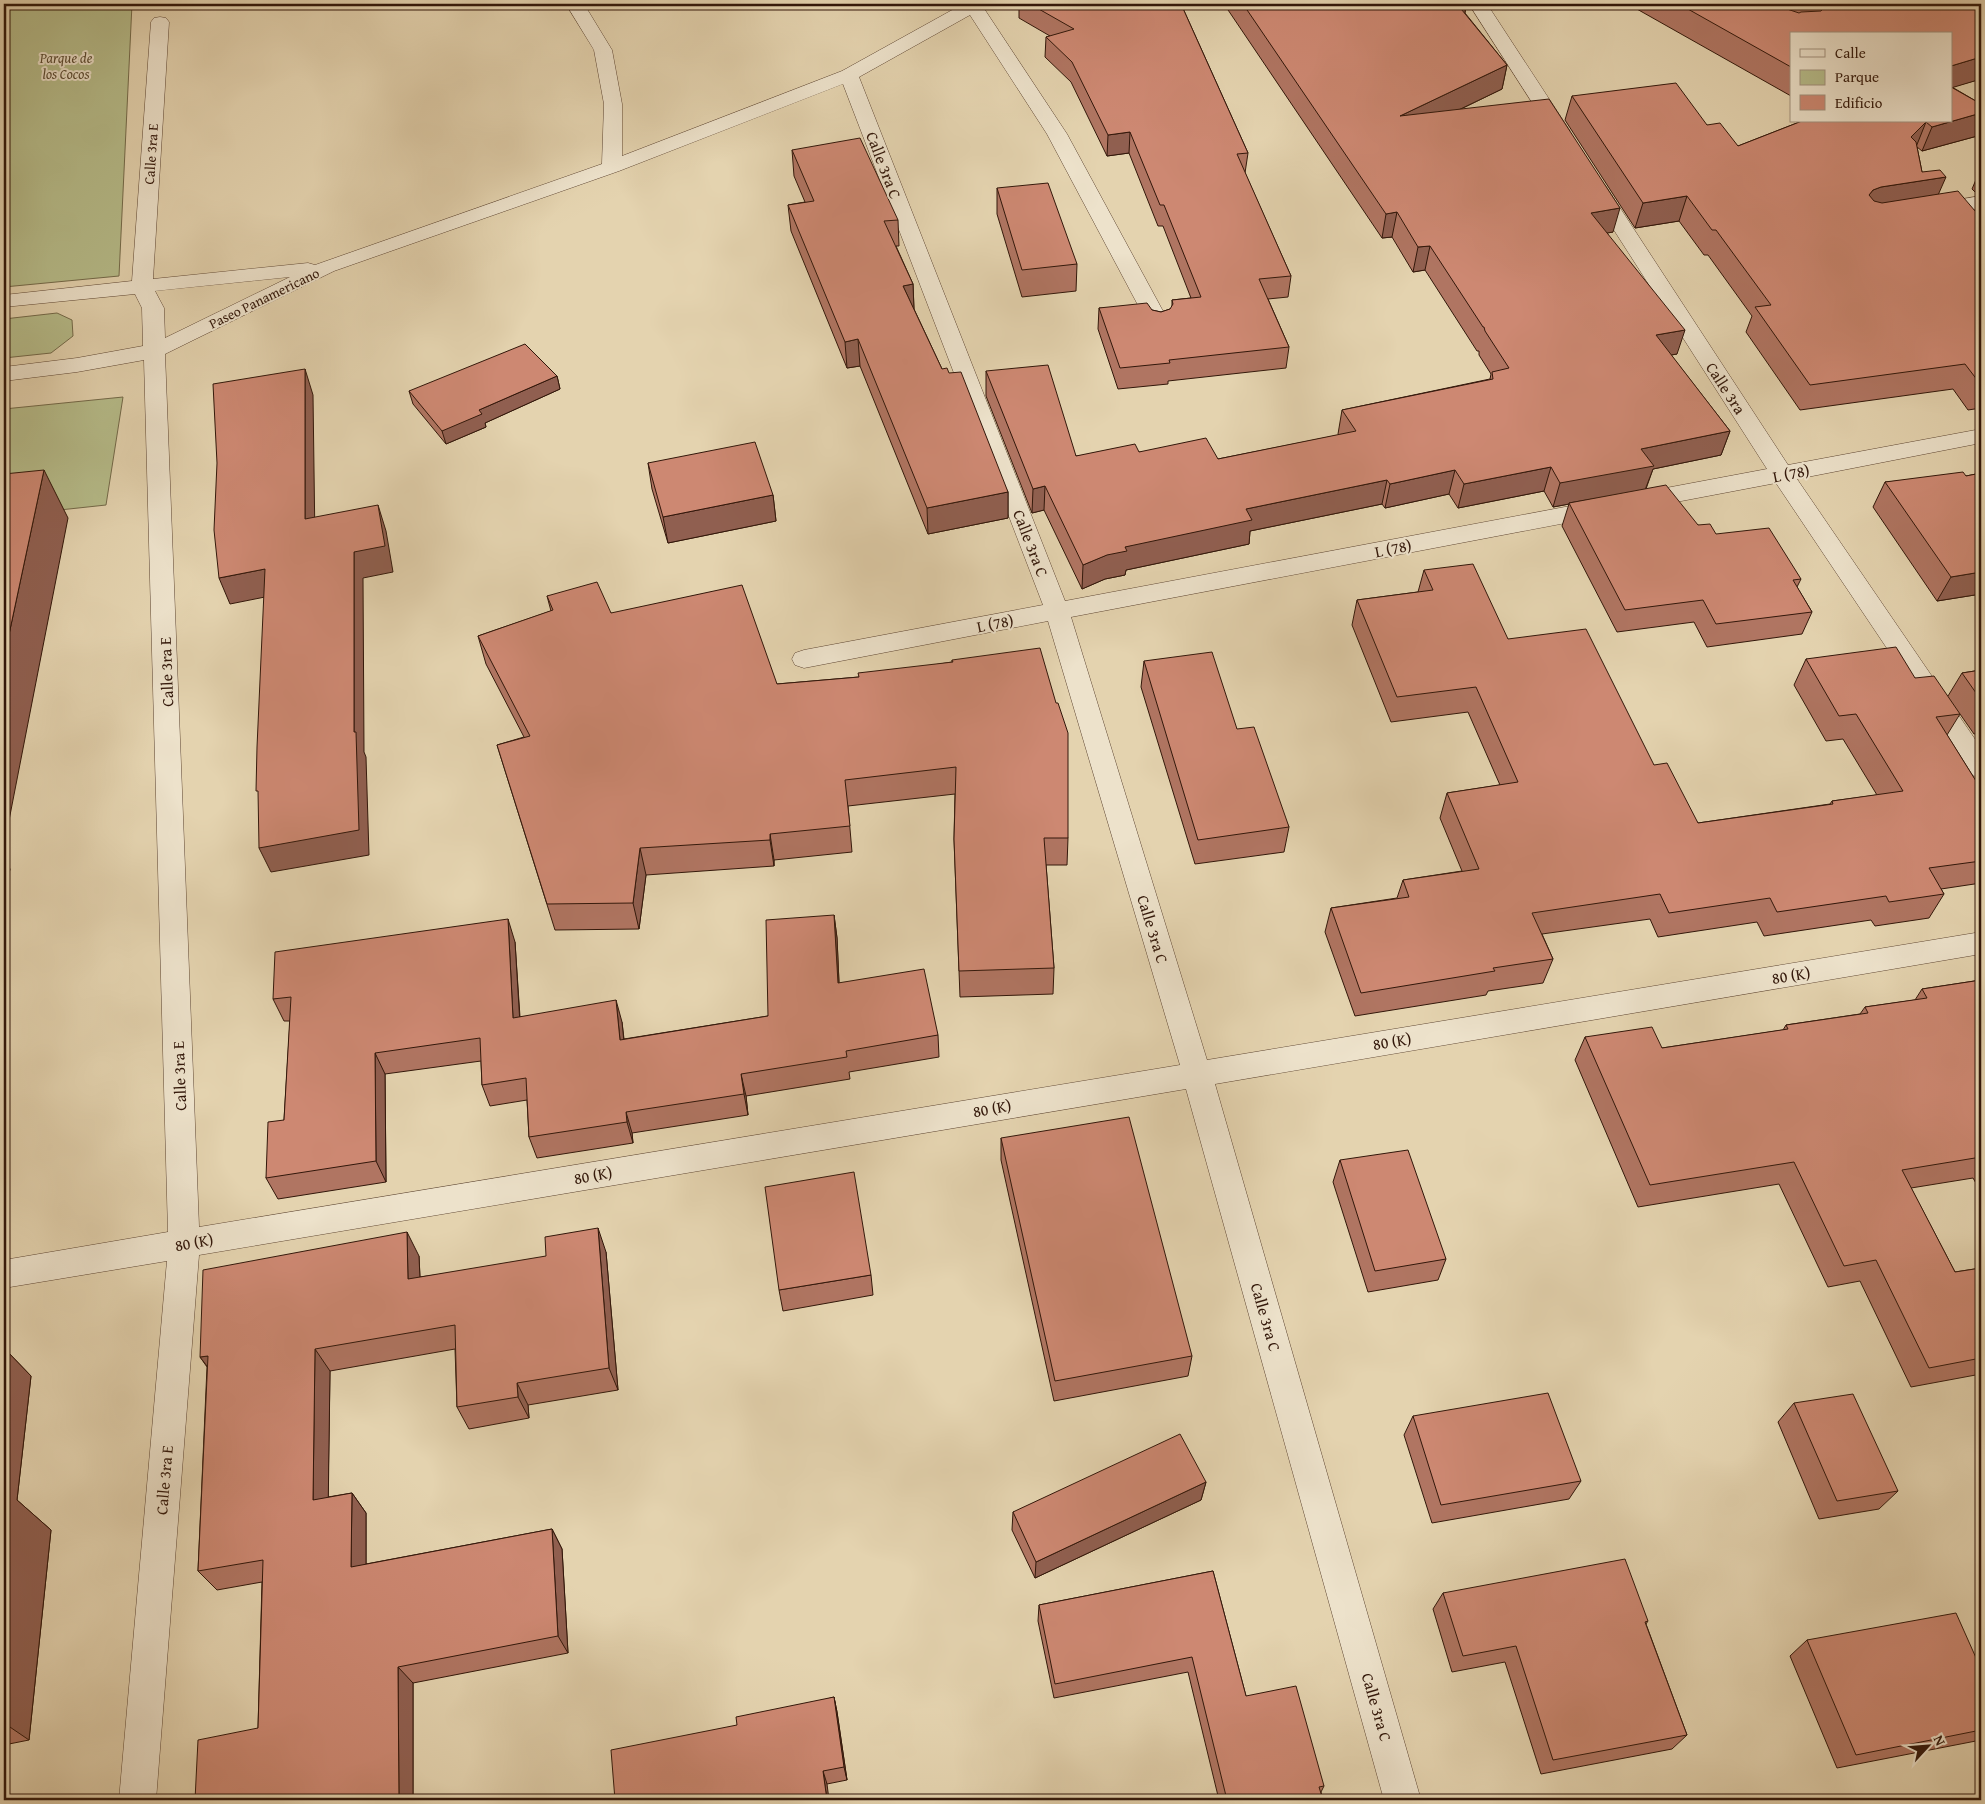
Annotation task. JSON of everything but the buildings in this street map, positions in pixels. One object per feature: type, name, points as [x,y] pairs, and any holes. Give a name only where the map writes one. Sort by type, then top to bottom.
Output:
[{"type":"street","points":[[575,4],[604,50],[613,104],[612,167]]},
{"type":"street","points":[[1478,4],[1572,149]]},
{"type":"street","points":[[327,268],[612,167],[849,75],[974,5],[1057,134],[1158,324]]},
{"type":"street","name":"Calle 3ra E","points":[[137,1800],[184,1244],[155,351],[153,308],[142,286],[160,22]]},
{"type":"street","name":"Calle 3ra C","points":[[849,75],[1057,611],[1197,1074],[1403,1800]]},
{"type":"street","name":"Calle 3ra","points":[[1588,174],[1782,474],[1981,768]]},
{"type":"street","points":[[1917,212],[1981,202]]},
{"type":"street","name":"Paseo Panamericano","points":[[4,301],[327,268]]},
{"type":"street","name":"Paseo Panamericano","points":[[4,374],[77,365],[155,351],[327,268]]},
{"type":"street","name":"L (78)","points":[[804,659],[1981,436]]},
{"type":"street","name":"80 (K)","points":[[4,1274],[1981,943]]},
{"type":"green space","name":"Parque de los Cocos","points":[[4,4],[132,4],[119,276],[4,287]]},
{"type":"green space","points":[[57,313],[72,320],[73,336],[51,353],[4,358],[4,319]]},
{"type":"green space","points":[[123,397],[106,505],[4,516],[4,409]]}]
